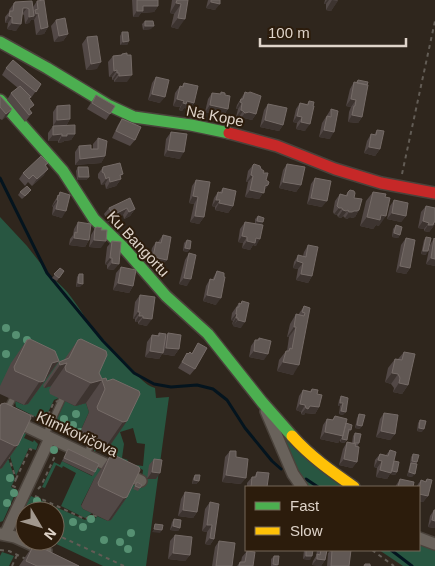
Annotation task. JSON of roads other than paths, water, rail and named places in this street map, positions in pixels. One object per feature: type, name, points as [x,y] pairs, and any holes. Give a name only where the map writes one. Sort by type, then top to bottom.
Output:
[{"type":"street","name":"Na Kope","points":[[0,42],[108,105],[134,117],[226,132],[277,146],[381,183],[435,193]]},
{"type":"street","name":"Ku Bangortu","points":[[0,100],[63,171],[94,219],[124,248],[166,296],[208,334],[262,402],[306,451],[353,486]]},
{"type":"street","name":"Ku Bangortu","points":[[262,402],[293,474],[301,486]]},
{"type":"street","name":"Klimkovičova","points":[[4,418],[86,455],[115,473],[141,480]]},
{"type":"street","points":[[47,437],[25,492],[4,534],[19,538],[59,558]]},
{"type":"street","points":[[420,538],[435,544]]},
{"type":"lane","points":[[4,418],[12,400]]},
{"type":"lane","points":[[47,437],[62,400]]},
{"type":"lane","points":[[86,455],[94,440]]},
{"type":"waterway","points":[[0,178],[47,273],[103,341],[134,373],[154,384],[171,387],[197,385],[213,389],[227,400],[245,428],[281,469]]},
{"type":"waterway","points":[[306,479],[316,486]]},
{"type":"waterway","points":[[392,551],[412,566]]}]
